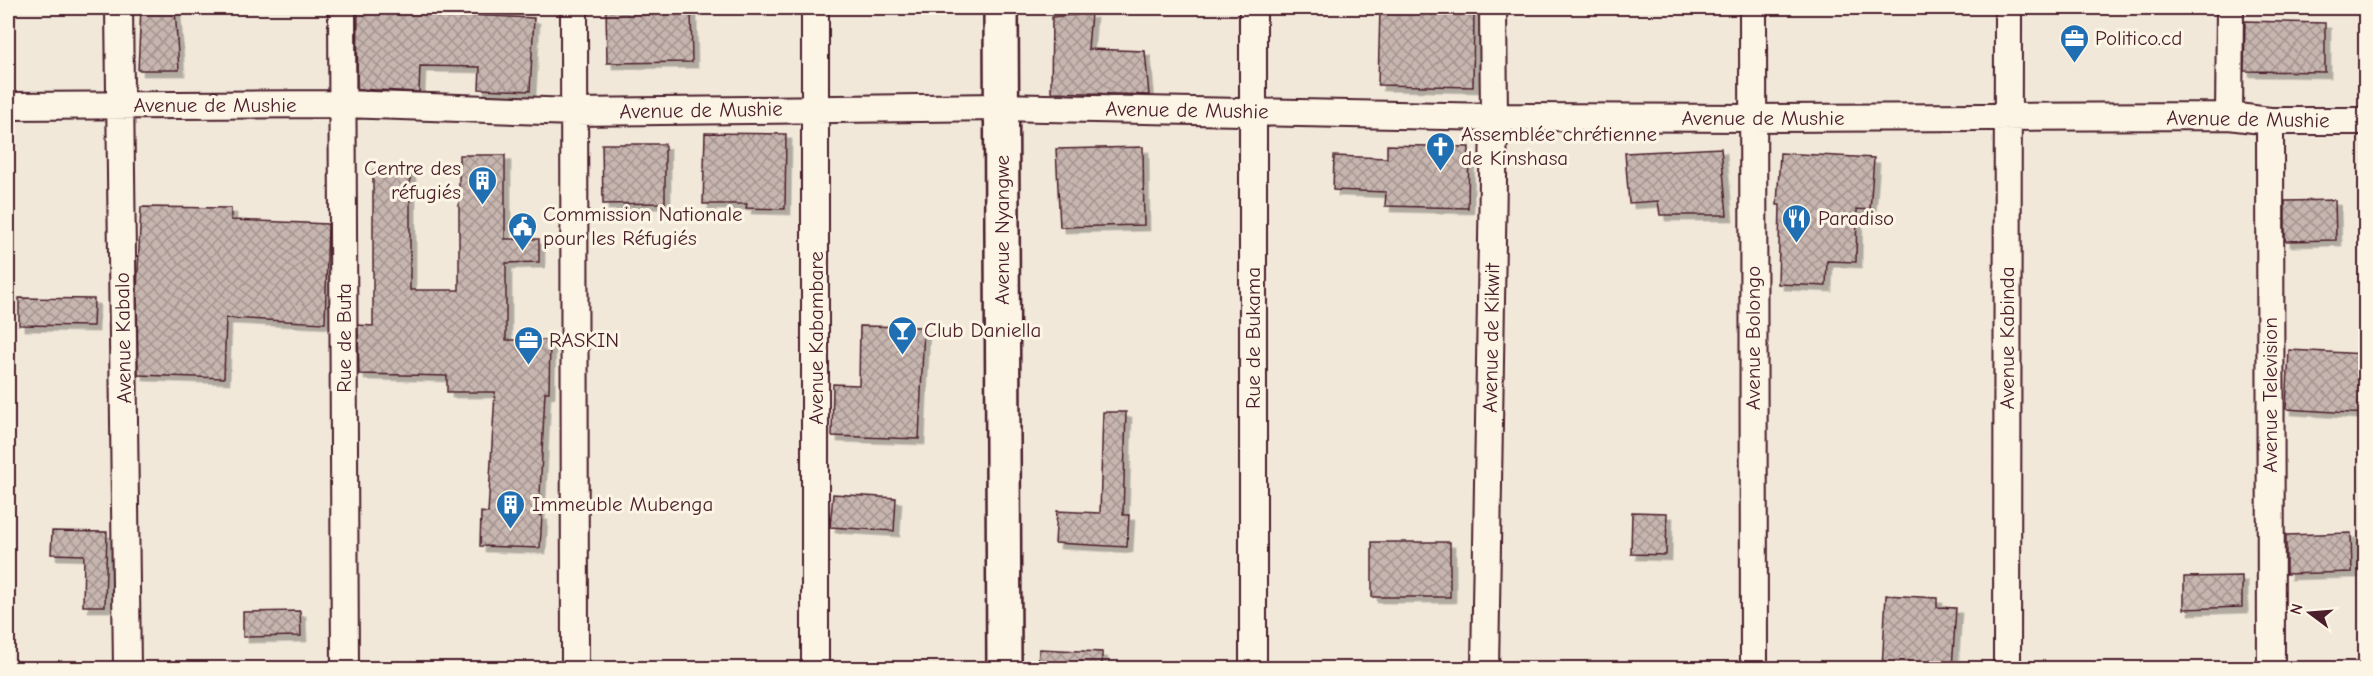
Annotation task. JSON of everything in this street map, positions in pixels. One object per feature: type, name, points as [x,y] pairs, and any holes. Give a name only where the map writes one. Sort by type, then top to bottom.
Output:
[{"type":"main road","name":"Avenue Nyangwe","points":[[1001,8],[1004,669]]},
{"type":"street","name":"Avenue Kabalo","points":[[119,8],[127,669]]},
{"type":"street","name":"Rue de Buta","points":[[342,8],[345,669]]},
{"type":"street","points":[[574,8],[575,669]]},
{"type":"street","name":"Avenue Kabambare","points":[[815,8],[815,669]]},
{"type":"street","name":"Rue de Bukama","points":[[1252,8],[1253,669]]},
{"type":"street","name":"Avenue de Kikwit","points":[[1485,669],[1494,117],[1493,8]]},
{"type":"street","name":"Avenue Bolongo","points":[[1753,8],[1754,669]]},
{"type":"street","name":"Avenue Kabinda","points":[[2007,669],[2008,8]]},
{"type":"street","points":[[2229,116],[2230,8]]},
{"type":"street","name":"Avenue de Mushie","points":[[8,106],[343,104],[574,112],[1001,107],[1494,117],[2229,116],[2270,121],[2366,122]]},
{"type":"street","name":"Avenue Television","points":[[2270,121],[2271,669]]},
{"type":"building","points":[[141,8],[175,8],[179,70],[138,70]]},
{"type":"building","points":[[358,8],[470,8],[470,15],[534,18],[530,91],[479,89],[480,67],[420,66],[419,92],[357,89]]},
{"type":"building","points":[[606,8],[691,8],[692,62],[607,63]]},
{"type":"building","points":[[1380,9],[1474,11],[1473,87],[1378,85]]},
{"type":"building","points":[[1091,13],[1088,49],[1145,51],[1149,95],[1051,92],[1052,17]]},
{"type":"building","points":[[2245,21],[2325,23],[2325,72],[2244,71]]},
{"type":"building","points":[[705,133],[786,134],[785,209],[746,208],[747,204],[703,204]]},
{"type":"building","points":[[602,144],[665,144],[665,203],[603,204]]},
{"type":"building","points":[[1387,145],[1469,147],[1468,208],[1385,206],[1386,192],[1333,190],[1334,156],[1387,158]]},
{"type":"building","points":[[1143,147],[1144,225],[1060,227],[1056,149]]},
{"type":"building","points":[[1721,148],[1727,215],[1660,215],[1658,201],[1629,203],[1625,153]]},
{"type":"building","points":[[1780,153],[1874,158],[1870,210],[1857,209],[1856,262],[1827,261],[1826,286],[1778,284],[1780,205],[1777,205]]},
{"type":"building","points":[[459,155],[505,155],[505,239],[539,239],[539,262],[506,263],[506,340],[550,340],[549,392],[545,392],[539,515],[542,515],[540,548],[480,546],[481,512],[488,513],[495,392],[447,392],[447,376],[359,374],[358,325],[373,326],[373,170],[410,170],[410,290],[459,290]]},
{"type":"building","points":[[2335,200],[2336,240],[2285,241],[2285,201]]},
{"type":"building","points":[[141,207],[231,208],[231,220],[328,224],[325,323],[226,318],[224,378],[138,375],[137,290]]},
{"type":"building","points":[[19,298],[94,299],[93,326],[19,325]]},
{"type":"building","points":[[860,326],[924,327],[919,439],[832,436],[833,384],[859,385]]},
{"type":"building","points":[[2289,350],[2366,354],[2366,414],[2286,409]]},
{"type":"building","points":[[1103,412],[1126,412],[1123,515],[1129,515],[1127,547],[1055,543],[1057,511],[1100,513]]},
{"type":"building","points":[[833,494],[896,498],[894,531],[830,527]]},
{"type":"building","points":[[1632,512],[1667,513],[1666,555],[1631,554]]},
{"type":"building","points":[[52,531],[107,532],[105,606],[83,606],[84,555],[51,554]]},
{"type":"building","points":[[2351,533],[2352,572],[2286,574],[2286,535]]},
{"type":"building","points":[[1372,542],[1450,542],[1450,597],[1372,597]]},
{"type":"building","points":[[2242,576],[2242,607],[2184,609],[2184,577]]},
{"type":"building","points":[[1886,595],[1937,598],[1937,607],[1956,608],[1952,669],[1882,669]]},
{"type":"building","points":[[300,611],[301,636],[243,637],[243,612]]},
{"type":"building","points":[[1039,649],[1102,652],[1102,669],[1038,669]]},
{"type":"place","name":"Politico.cd","points":[[2074,64]]},
{"type":"place","name":"Assemblée chrétienne de Kinshasa","points":[[1440,172]]},
{"type":"place","name":"Centre des réfugiés","points":[[482,206]]},
{"type":"place","name":"Paradiso","points":[[1797,244]]},
{"type":"place","name":"Commission Nationale pour les Réfugiés","points":[[522,252]]},
{"type":"place","name":"Club Daniella","points":[[903,356]]},
{"type":"place","name":"RASKIN","points":[[528,366]]},
{"type":"place","name":"Immeuble Mubenga","points":[[511,530]]}]
